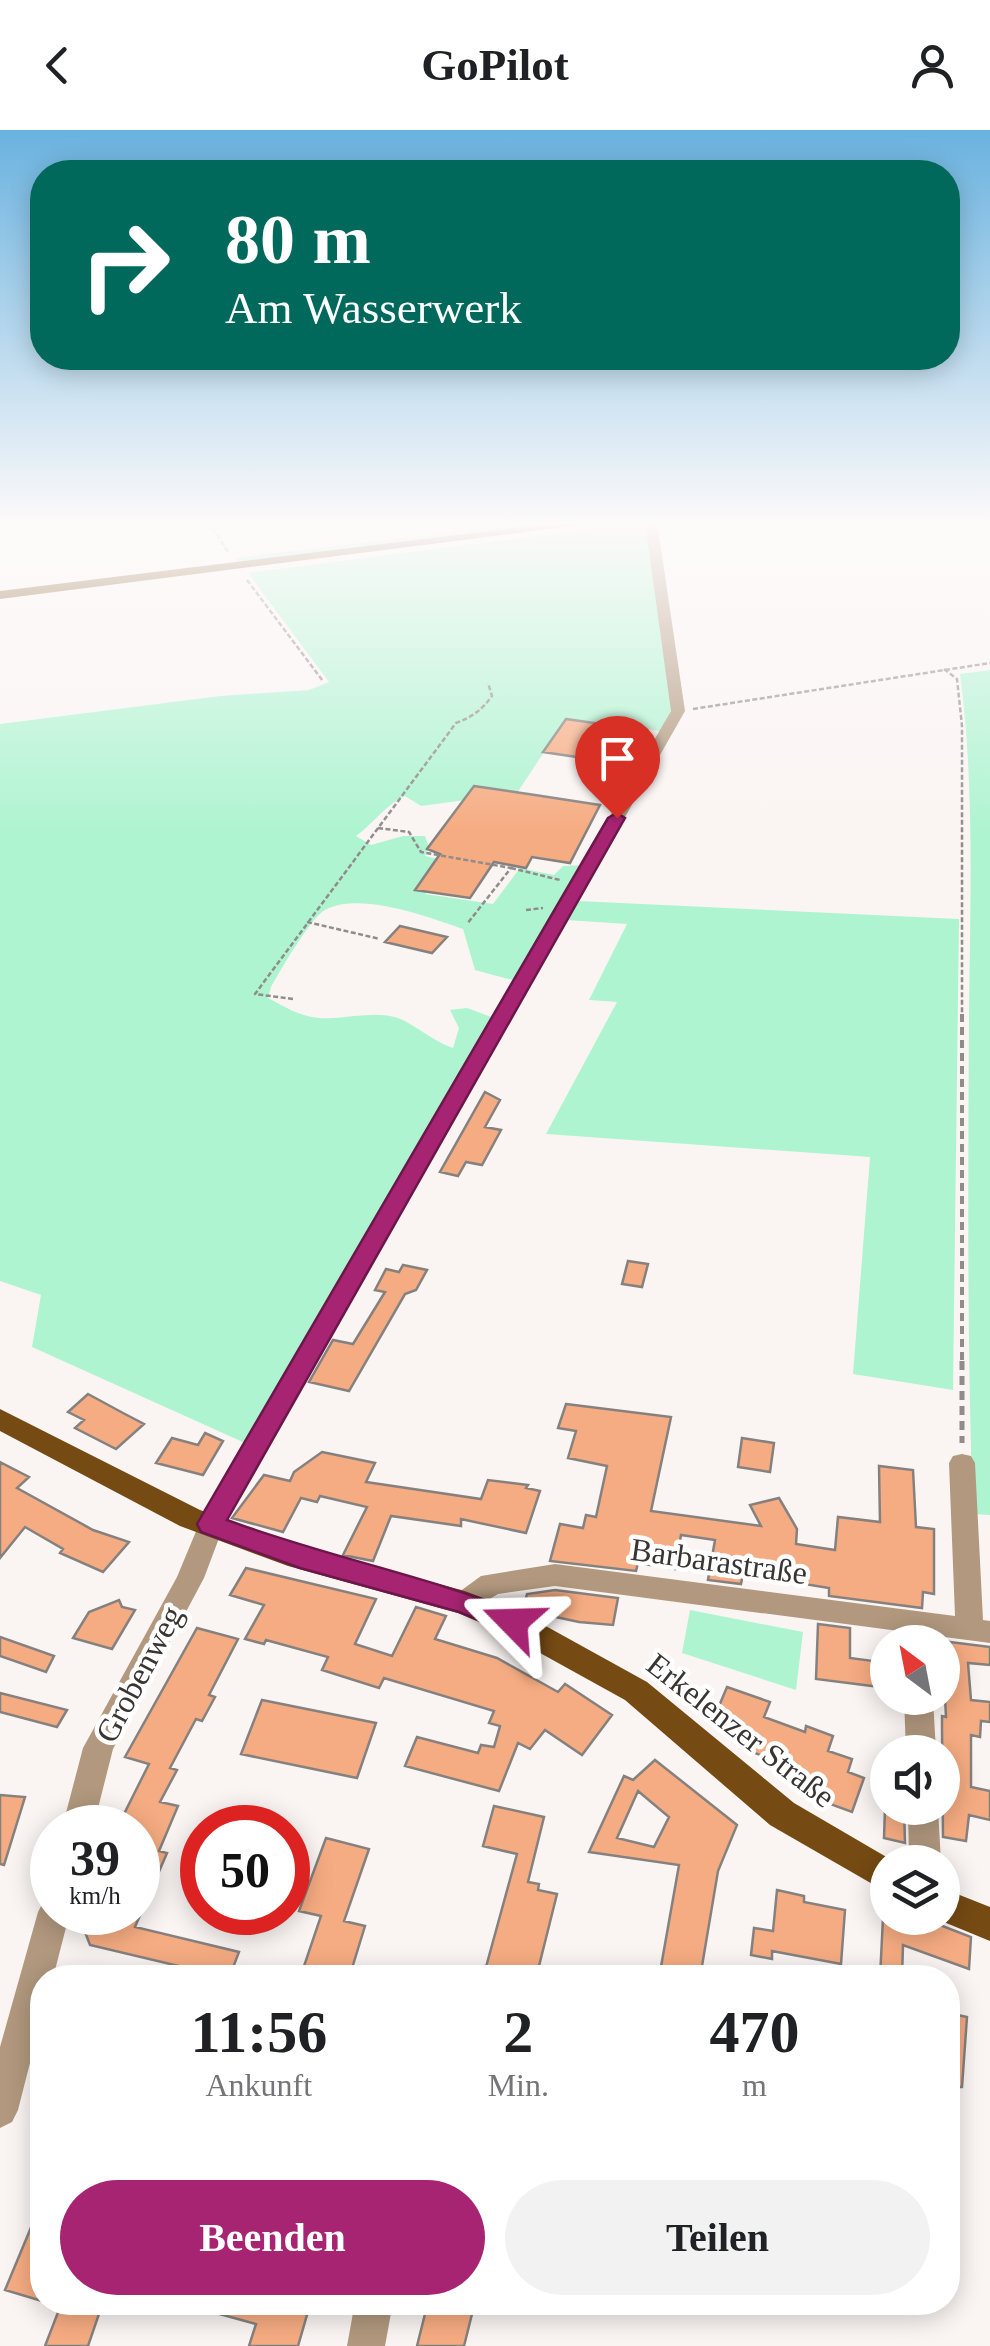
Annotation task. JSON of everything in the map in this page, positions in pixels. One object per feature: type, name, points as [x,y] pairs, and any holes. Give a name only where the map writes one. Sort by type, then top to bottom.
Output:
[{"type":"main road","name":"Erkelenzer Straße","points":[[5,1426],[210,1524],[300,1558],[465,1603],[513,1622],[636,1691],[782,1814],[870,1866]]},
{"type":"main road","points":[[960,1912],[990,1924]]},
{"type":"street","points":[[666,625],[678,711]]},
{"type":"street","name":"Grobenweg","points":[[83,1805],[98,1748],[190,1578],[210,1524],[678,711]]},
{"type":"street","name":"Barbarastraße","points":[[962,1463],[980,1631]]},
{"type":"street","name":"Barbarastraße","points":[[465,1603],[491,1584],[555,1575],[870,1626]]},
{"type":"street","points":[[43,1965],[49,1935]]},
{"type":"street","points":[[0,2110],[30,2012]]},
{"type":"street","points":[[366,2346],[372,2315]]},
{"type":"path","points":[[282,625],[323,681]]},
{"type":"path","points":[[678,711],[990,663]]},
{"type":"path","points":[[944,670],[957,680],[962,726],[962,1463]]},
{"type":"path","points":[[293,999],[255,994],[456,723],[478,715],[492,696],[488,683]]},
{"type":"path","points":[[378,828],[409,832],[421,852],[579,885]]},
{"type":"path","points":[[468,924],[512,868]]},
{"type":"path","points":[[308,922],[380,939]]},
{"type":"green space","points":[[287,625],[660,625],[672,708],[661,731],[566,719],[517,793],[421,806],[405,796],[356,836],[371,845],[403,836],[425,836],[429,847],[425,856],[454,863],[425,894],[493,904],[520,868],[554,875],[563,866],[584,865],[516,981],[475,970],[463,929],[394,908],[356,903],[340,905],[319,915],[271,987],[268,998],[306,1016],[398,1018],[453,1048],[459,1028],[450,1010],[467,1008],[494,1018],[245,1443],[32,1347],[41,1295],[0,1281],[0,724],[220,696],[309,690],[329,682]]},
{"type":"green space","points":[[990,670],[990,1515],[973,1514],[968,1266],[970,846],[968,759],[960,674]]},
{"type":"green space","points":[[578,901],[959,919],[953,1390],[853,1374],[870,1157],[546,1134],[617,1002],[589,1000],[627,924],[566,920]]},
{"type":"green space","points":[[690,1610],[803,1632],[796,1690],[682,1653]]},
{"type":"building","points":[[566,719],[644,730],[624,764],[543,752]]},
{"type":"building","points":[[474,786],[600,805],[570,863],[532,857],[526,868],[494,862],[470,898],[415,890],[440,854],[427,849]]},
{"type":"building","points":[[400,926],[447,937],[432,953],[385,942]]},
{"type":"building","points":[[485,1092],[500,1100],[485,1127],[501,1130],[482,1165],[466,1162],[458,1176],[440,1172]]},
{"type":"building","points":[[628,1261],[648,1264],[642,1287],[622,1284]]},
{"type":"building","points":[[403,1265],[427,1270],[416,1290],[405,1294],[349,1391],[309,1382],[333,1340],[353,1344],[385,1292],[375,1290],[386,1269],[399,1272]]},
{"type":"building","points":[[88,1394],[144,1424],[116,1449],[75,1428],[84,1420],[68,1412]]},
{"type":"building","points":[[566,1404],[671,1417],[651,1511],[761,1526],[750,1505],[779,1498],[797,1529],[796,1544],[835,1550],[838,1517],[880,1522],[879,1466],[913,1470],[916,1527],[934,1529],[934,1594],[923,1592],[922,1608],[829,1596],[829,1588],[743,1574],[741,1584],[708,1580],[715,1540],[681,1535],[675,1569],[638,1563],[636,1571],[550,1561],[560,1524],[583,1528],[586,1515],[596,1517],[607,1466],[568,1458],[576,1431],[558,1428]]},
{"type":"building","points":[[205,1433],[223,1441],[203,1475],[156,1463],[172,1438],[198,1445]]},
{"type":"building","points":[[742,1438],[774,1443],[770,1472],[738,1467]]},
{"type":"building","points":[[322,1452],[375,1463],[366,1482],[481,1499],[488,1480],[528,1485],[526,1488],[540,1491],[526,1533],[461,1519],[461,1526],[391,1516],[373,1561],[343,1555],[367,1507],[320,1496],[317,1502],[301,1498],[283,1532],[232,1518],[264,1475],[290,1481],[294,1472]]},
{"type":"building","points":[[0,1462],[29,1477],[17,1488],[93,1530],[129,1542],[103,1572],[60,1553],[63,1549],[25,1527],[0,1558]]},
{"type":"building","points":[[246,1568],[376,1599],[355,1644],[392,1656],[416,1607],[446,1616],[435,1639],[497,1658],[558,1692],[565,1684],[612,1715],[582,1755],[545,1730],[530,1749],[518,1743],[499,1791],[405,1766],[417,1737],[478,1753],[481,1745],[494,1747],[500,1726],[489,1723],[494,1711],[384,1678],[379,1688],[322,1670],[328,1657],[266,1640],[264,1644],[245,1639],[264,1605],[230,1595]]},
{"type":"building","points":[[555,1590],[618,1598],[613,1625],[523,1610],[527,1594]]},
{"type":"building","points":[[119,1600],[122,1607],[135,1610],[112,1649],[73,1638],[89,1612]]},
{"type":"building","points":[[818,1624],[850,1628],[850,1658],[870,1661],[870,1686],[816,1679]]},
{"type":"building","points":[[197,1628],[238,1639],[209,1695],[215,1697],[202,1721],[196,1719],[170,1768],[177,1770],[160,1802],[178,1806],[160,1849],[160,1805],[128,1805],[149,1764],[125,1757]]},
{"type":"building","points":[[0,1637],[54,1656],[46,1672],[0,1656]]},
{"type":"building","points":[[960,1643],[990,1647],[990,1665],[968,1663],[971,1700],[990,1702],[990,1722],[981,1721],[980,1737],[971,1735],[971,1787],[990,1791],[990,1820],[969,1815],[966,1841],[943,1837],[943,1825],[960,1825],[960,1735],[942,1735],[942,1716],[960,1715]]},
{"type":"building","points":[[727,1687],[770,1702],[764,1717],[805,1732],[806,1726],[833,1736],[828,1751],[852,1759],[848,1772],[864,1778],[852,1812],[811,1797],[817,1781],[789,1772],[792,1766],[749,1751],[753,1739],[719,1726],[722,1720],[714,1718]]},
{"type":"building","points":[[0,1693],[67,1710],[57,1727],[0,1712]]},
{"type":"building","points":[[262,1700],[376,1723],[357,1778],[241,1754]]},
{"type":"building","points":[[655,1760],[737,1825],[718,1871],[702,1965],[661,1965],[679,1865],[589,1852],[624,1776],[633,1780]],"holes":[[[638,1791],[669,1817],[654,1847],[617,1838]]]},
{"type":"building","points":[[0,1795],[25,1797],[4,1865],[0,1864]]},
{"type":"building","points":[[494,1806],[544,1817],[528,1882],[539,1884],[538,1890],[557,1894],[539,1965],[487,1965],[517,1854],[483,1846]]},
{"type":"building","points":[[884,1825],[904,1825],[905,1843],[884,1838]]},
{"type":"building","points":[[326,1838],[369,1849],[344,1921],[365,1926],[353,1965],[304,1965],[321,1916],[310,1914],[310,1881]]},
{"type":"building","points":[[160,1851],[167,1853],[160,1869]]},
{"type":"building","points":[[777,1890],[804,1896],[804,1902],[845,1910],[841,1964],[772,1951],[772,1959],[751,1955],[754,1928],[773,1931]]},
{"type":"building","points":[[160,1933],[239,1952],[234,1965],[174,1965],[90,1945],[86,1935]]},
{"type":"building","points":[[960,1933],[971,1937],[969,1969],[903,1945],[902,1965],[881,1965],[882,1935]]},
{"type":"building","points":[[960,2016],[967,2017],[960,2087]]},
{"type":"building","points":[[30,2230],[30,2297],[5,2290]]},
{"type":"building","points":[[57,2315],[99,2315],[88,2346],[45,2346]]},
{"type":"building","points":[[223,2315],[307,2315],[298,2346],[249,2346],[256,2324]]},
{"type":"building","points":[[425,2315],[472,2315],[464,2346],[417,2346]]},
{"type":"route","points":[[513,1622],[465,1603],[300,1558],[210,1524],[617,818]]}]
